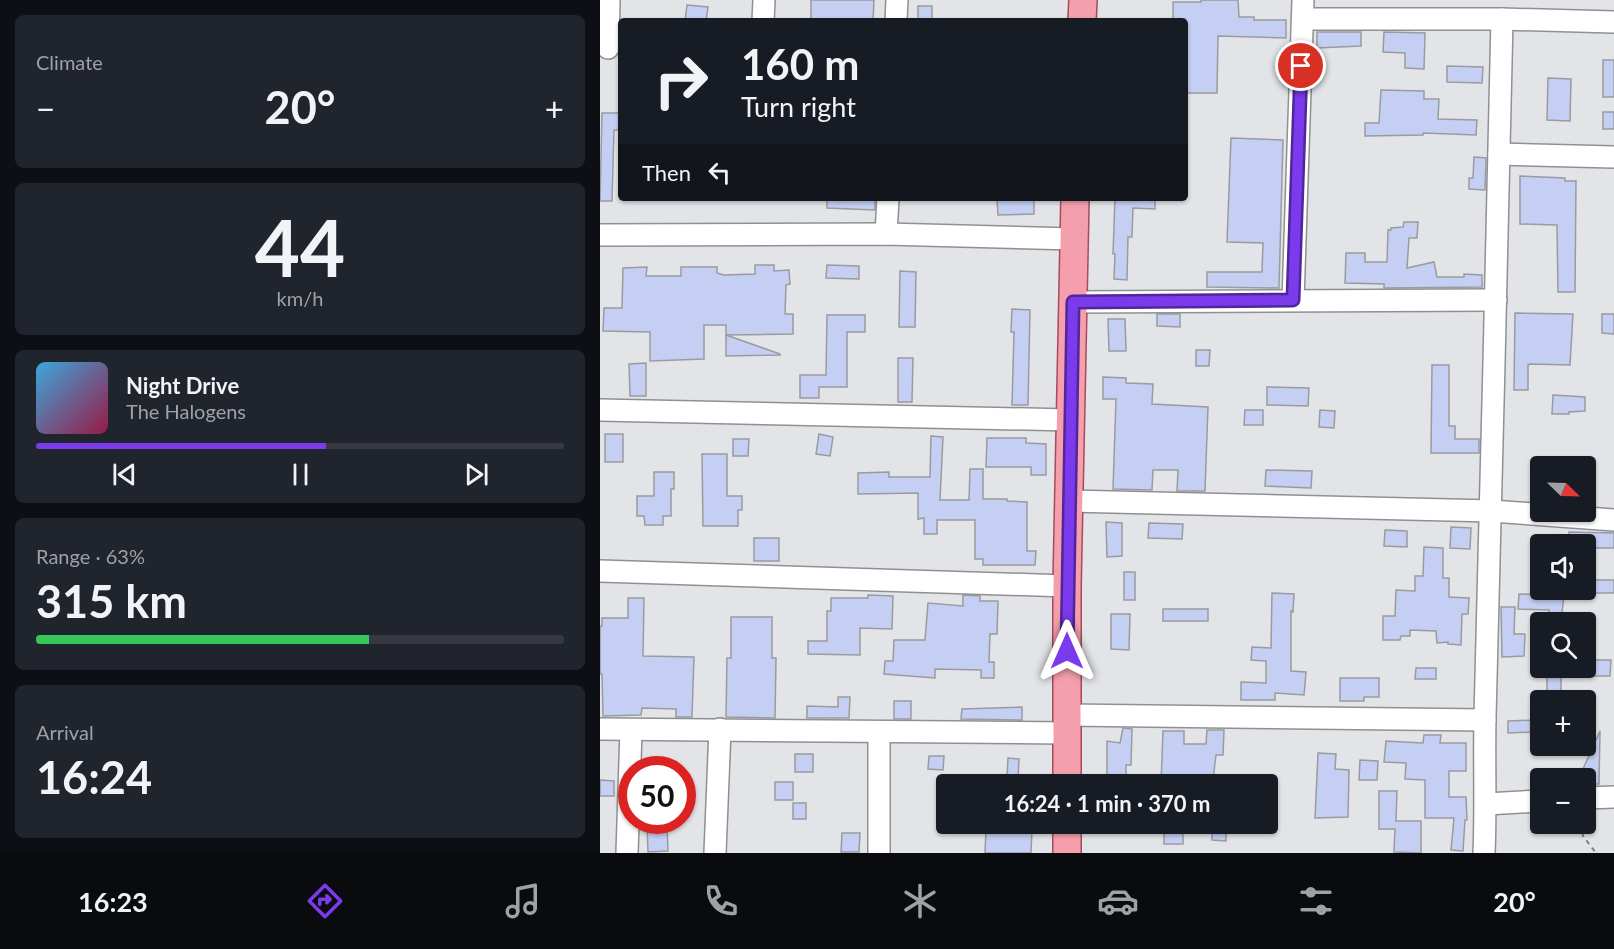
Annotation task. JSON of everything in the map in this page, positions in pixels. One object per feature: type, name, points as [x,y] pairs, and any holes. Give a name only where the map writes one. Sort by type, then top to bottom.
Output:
[{"type":"main road","points":[[1082,18],[1083,0]]},
{"type":"main road","points":[[1067,774],[1068,501],[1076,201]]},
{"type":"main road","points":[[1067,834],[1068,853]]},
{"type":"street","points":[[609,0],[610,49]]},
{"type":"street","points":[[763,18],[764,0]]},
{"type":"street","points":[[896,18],[897,0]]},
{"type":"street","points":[[1293,300],[1303,10],[1614,22]]},
{"type":"street","points":[[1484,853],[1485,720],[1492,511],[1502,19]]},
{"type":"street","points":[[1499,154],[1614,157]]},
{"type":"street","points":[[886,234],[888,201]]},
{"type":"street","points":[[600,235],[886,234],[1074,239]]},
{"type":"street","points":[[1073,302],[1496,300]]},
{"type":"street","points":[[600,410],[1070,420]]},
{"type":"street","points":[[1068,501],[1492,511],[1614,520]]},
{"type":"street","points":[[600,571],[1067,586]]},
{"type":"street","points":[[600,729],[879,732],[1066,724],[1485,720]]},
{"type":"street","points":[[715,853],[720,729]]},
{"type":"street","points":[[627,853],[631,730]]},
{"type":"street","points":[[879,732],[879,853]]},
{"type":"street","points":[[1596,797],[1614,796]]},
{"type":"street","points":[[1486,804],[1530,802]]},
{"type":"path","points":[[1582,834],[1596,853]]},
{"type":"building","points":[[811,0],[874,0],[873,18],[811,18]]},
{"type":"building","points":[[1201,0],[1238,0],[1239,17],[1254,17],[1254,20],[1286,20],[1286,38],[1218,36],[1217,93],[1188,93],[1188,18],[1173,18],[1173,2],[1201,2]]},
{"type":"building","points":[[687,5],[708,7],[706,18],[685,18]]},
{"type":"building","points":[[918,6],[932,6],[932,18],[918,18]]},
{"type":"building","points":[[1317,32],[1361,32],[1361,46],[1317,48]]},
{"type":"building","points":[[1384,32],[1425,33],[1424,69],[1405,68],[1405,53],[1383,52]]},
{"type":"building","points":[[1603,60],[1614,60],[1614,97],[1603,97]]},
{"type":"building","points":[[1447,66],[1483,67],[1482,83],[1447,82]]},
{"type":"building","points":[[1548,78],[1571,79],[1570,121],[1547,120]]},
{"type":"building","points":[[1381,90],[1424,91],[1424,99],[1439,99],[1438,119],[1477,120],[1476,135],[1423,133],[1423,135],[1365,136],[1365,123],[1379,123]]},
{"type":"building","points":[[1603,112],[1614,112],[1614,129],[1603,129]]},
{"type":"building","points":[[602,113],[618,113],[618,130],[614,130],[612,201],[600,201]]},
{"type":"building","points":[[1231,138],[1283,140],[1279,288],[1207,287],[1207,272],[1262,272],[1263,243],[1227,242]]},
{"type":"building","points":[[1474,157],[1486,158],[1485,190],[1469,189],[1469,178],[1473,178]]},
{"type":"building","points":[[1520,176],[1565,178],[1565,181],[1576,181],[1575,292],[1558,292],[1557,225],[1520,224]]},
{"type":"building","points":[[827,201],[875,201],[875,210],[827,208]]},
{"type":"building","points":[[997,201],[1034,201],[1034,214],[998,215]]},
{"type":"building","points":[[1115,201],[1155,201],[1155,209],[1133,208],[1132,237],[1128,237],[1127,280],[1114,279],[1115,254],[1113,254]]},
{"type":"building","points":[[1404,222],[1418,222],[1417,238],[1409,238],[1407,268],[1434,262],[1437,277],[1482,275],[1482,287],[1384,288],[1384,284],[1345,283],[1346,253],[1365,253],[1365,262],[1387,262],[1388,230],[1403,227]]},
{"type":"building","points":[[755,265],[774,265],[774,271],[789,270],[790,284],[786,285],[785,314],[793,314],[793,334],[726,335],[726,325],[704,325],[704,359],[650,361],[650,332],[603,331],[604,308],[622,308],[623,268],[647,267],[646,276],[681,276],[681,267],[717,267],[717,273],[724,275],[755,274]]},
{"type":"building","points":[[827,265],[859,266],[859,279],[826,278]]},
{"type":"building","points":[[900,271],[916,272],[915,327],[899,327]]},
{"type":"building","points":[[1012,309],[1030,310],[1028,405],[1012,405],[1014,332],[1011,332]]},
{"type":"building","points":[[1515,313],[1573,314],[1570,365],[1528,365],[1528,390],[1514,390]]},
{"type":"building","points":[[1157,314],[1180,314],[1180,327],[1157,326]]},
{"type":"building","points":[[1602,314],[1614,314],[1614,334],[1602,333]]},
{"type":"building","points":[[827,315],[865,315],[865,332],[847,332],[847,387],[819,387],[819,398],[800,398],[800,375],[826,375]]},
{"type":"building","points":[[1108,319],[1125,319],[1126,351],[1109,351]]},
{"type":"building","points":[[726,335],[780,354],[780,355],[726,356]]},
{"type":"building","points":[[1196,350],[1210,350],[1209,366],[1196,366]]},
{"type":"building","points":[[898,358],[913,358],[912,402],[898,402]]},
{"type":"building","points":[[646,363],[646,396],[630,396],[629,364]]},
{"type":"building","points":[[1432,365],[1449,365],[1449,426],[1455,426],[1455,439],[1479,439],[1479,453],[1431,453]]},
{"type":"building","points":[[1103,377],[1126,378],[1126,383],[1153,384],[1152,404],[1208,407],[1205,491],[1177,491],[1178,470],[1153,470],[1152,490],[1113,489],[1116,399],[1103,399]]},
{"type":"building","points":[[1267,387],[1309,388],[1308,406],[1267,405]]},
{"type":"building","points":[[1553,395],[1585,397],[1585,411],[1552,414]]},
{"type":"building","points":[[1245,410],[1263,410],[1263,425],[1244,425]]},
{"type":"building","points":[[1320,410],[1335,411],[1334,428],[1319,427]]},
{"type":"building","points":[[605,434],[623,434],[623,462],[605,462]]},
{"type":"building","points":[[819,434],[833,437],[830,456],[816,454]]},
{"type":"building","points":[[931,436],[943,437],[940,500],[969,500],[970,469],[983,469],[983,499],[1027,502],[1027,551],[1036,551],[1035,565],[983,565],[983,559],[975,559],[975,520],[937,520],[937,534],[924,534],[924,518],[918,519],[918,493],[858,494],[858,473],[889,472],[889,477],[930,477]]},
{"type":"building","points":[[987,438],[1026,438],[1026,443],[1046,444],[1046,475],[1031,475],[1031,467],[986,467]]},
{"type":"building","points":[[733,439],[749,439],[748,456],[733,456]]},
{"type":"building","points":[[702,454],[727,454],[727,496],[742,496],[742,510],[738,510],[738,526],[703,526]]},
{"type":"building","points":[[1266,470],[1312,471],[1311,488],[1265,486]]},
{"type":"building","points":[[654,472],[674,472],[674,489],[671,489],[671,516],[663,516],[663,525],[645,525],[644,516],[637,516],[637,496],[654,496]]},
{"type":"building","points":[[1106,522],[1122,523],[1122,556],[1107,557]]},
{"type":"building","points":[[1149,523],[1183,524],[1182,539],[1148,538]]},
{"type":"building","points":[[1451,527],[1471,528],[1470,549],[1450,548]]},
{"type":"building","points":[[1385,530],[1407,531],[1407,547],[1384,546]]},
{"type":"building","points":[[1569,532],[1614,533],[1614,548],[1596,548],[1596,534],[1569,534]]},
{"type":"building","points":[[754,538],[779,538],[779,561],[754,561]]},
{"type":"building","points":[[1424,547],[1443,548],[1443,578],[1449,578],[1449,597],[1469,598],[1468,614],[1462,614],[1461,645],[1448,644],[1448,642],[1437,643],[1436,631],[1410,630],[1410,636],[1401,636],[1400,640],[1383,640],[1383,616],[1395,616],[1396,590],[1415,591],[1415,576],[1423,576]]},
{"type":"building","points":[[1124,572],[1135,572],[1135,600],[1124,600]]},
{"type":"building","points":[[1596,580],[1614,580],[1614,593],[1596,593]]},
{"type":"building","points":[[1272,593],[1294,594],[1293,612],[1291,611],[1291,671],[1306,672],[1304,695],[1275,693],[1275,700],[1241,700],[1241,682],[1266,683],[1266,661],[1251,660],[1252,647],[1271,648]]},
{"type":"building","points":[[1519,594],[1530,594],[1530,600],[1563,600],[1562,612],[1518,609]]},
{"type":"building","points":[[868,595],[893,596],[892,629],[860,628],[860,655],[808,654],[808,641],[827,641],[827,611],[831,611],[831,598],[868,598]]},
{"type":"building","points":[[963,595],[980,596],[980,601],[998,601],[997,634],[990,634],[989,662],[994,662],[994,678],[981,678],[981,670],[935,669],[935,678],[884,674],[885,661],[893,661],[894,640],[925,640],[928,603],[963,606]]},
{"type":"building","points":[[628,598],[644,598],[643,656],[694,657],[692,717],[676,717],[676,709],[642,708],[641,715],[603,716],[600,626],[602,626],[602,618],[628,618]]},
{"type":"building","points":[[1501,607],[1515,607],[1514,634],[1525,634],[1524,656],[1502,657]]},
{"type":"building","points":[[1163,609],[1208,609],[1208,621],[1163,621]]},
{"type":"building","points":[[1111,614],[1130,614],[1129,650],[1111,649]]},
{"type":"building","points":[[731,617],[772,617],[772,658],[776,658],[775,718],[726,717],[727,658],[731,658]]},
{"type":"building","points":[[1596,660],[1611,660],[1610,676],[1596,676]]},
{"type":"building","points":[[1416,668],[1436,668],[1436,679],[1415,679]]},
{"type":"building","points":[[1340,678],[1379,678],[1379,697],[1364,697],[1364,701],[1340,701]]},
{"type":"building","points":[[1547,678],[1561,678],[1561,690],[1547,690]]},
{"type":"building","points":[[838,697],[850,697],[849,718],[807,718],[807,706],[838,707]]},
{"type":"building","points":[[894,701],[911,701],[911,719],[894,719]]},
{"type":"building","points":[[1022,707],[1022,720],[961,719],[962,709]]},
{"type":"building","points":[[1530,720],[1530,732],[1508,733],[1508,721]]},
{"type":"building","points":[[1123,728],[1132,729],[1131,765],[1126,765],[1126,774],[1107,774],[1107,741],[1120,743]]},
{"type":"building","points":[[1207,730],[1224,730],[1223,755],[1216,755],[1214,774],[1161,774],[1163,731],[1184,731],[1184,744],[1206,744]]},
{"type":"building","points":[[1600,731],[1599,784],[1596,784],[1596,768],[1583,768],[1589,756],[1596,756],[1596,740]]},
{"type":"building","points":[[1424,735],[1441,735],[1440,743],[1466,743],[1466,771],[1449,771],[1449,797],[1466,797],[1467,820],[1465,820],[1463,851],[1451,850],[1454,818],[1425,818],[1425,780],[1405,779],[1406,763],[1384,762],[1386,741],[1423,743]]},
{"type":"building","points":[[1318,753],[1336,754],[1335,769],[1349,770],[1348,817],[1315,818]]},
{"type":"building","points":[[795,754],[813,754],[813,772],[795,772]]},
{"type":"building","points":[[929,756],[944,756],[943,770],[928,769]]},
{"type":"building","points":[[1008,758],[1019,759],[1018,774],[1007,774]]},
{"type":"building","points":[[1360,760],[1378,761],[1377,780],[1359,780]]},
{"type":"building","points":[[600,780],[614,781],[614,796],[600,796]]},
{"type":"building","points":[[775,782],[793,782],[793,800],[775,800]]},
{"type":"building","points":[[1379,791],[1397,791],[1396,821],[1421,821],[1421,853],[1394,852],[1395,829],[1379,829]]},
{"type":"building","points":[[793,803],[806,803],[806,819],[793,819]]},
{"type":"building","points":[[842,833],[860,833],[859,852],[841,852]]},
{"type":"building","points":[[647,834],[667,834],[668,851],[648,852]]},
{"type":"building","points":[[986,834],[1032,834],[1031,853],[985,853]]},
{"type":"building","points":[[1164,834],[1183,834],[1183,844],[1164,844]]},
{"type":"building","points":[[1212,834],[1226,834],[1226,841],[1212,840]]},
{"type":"route","points":[[1067,651],[1073,302],[1293,300],[1301,66]]}]
